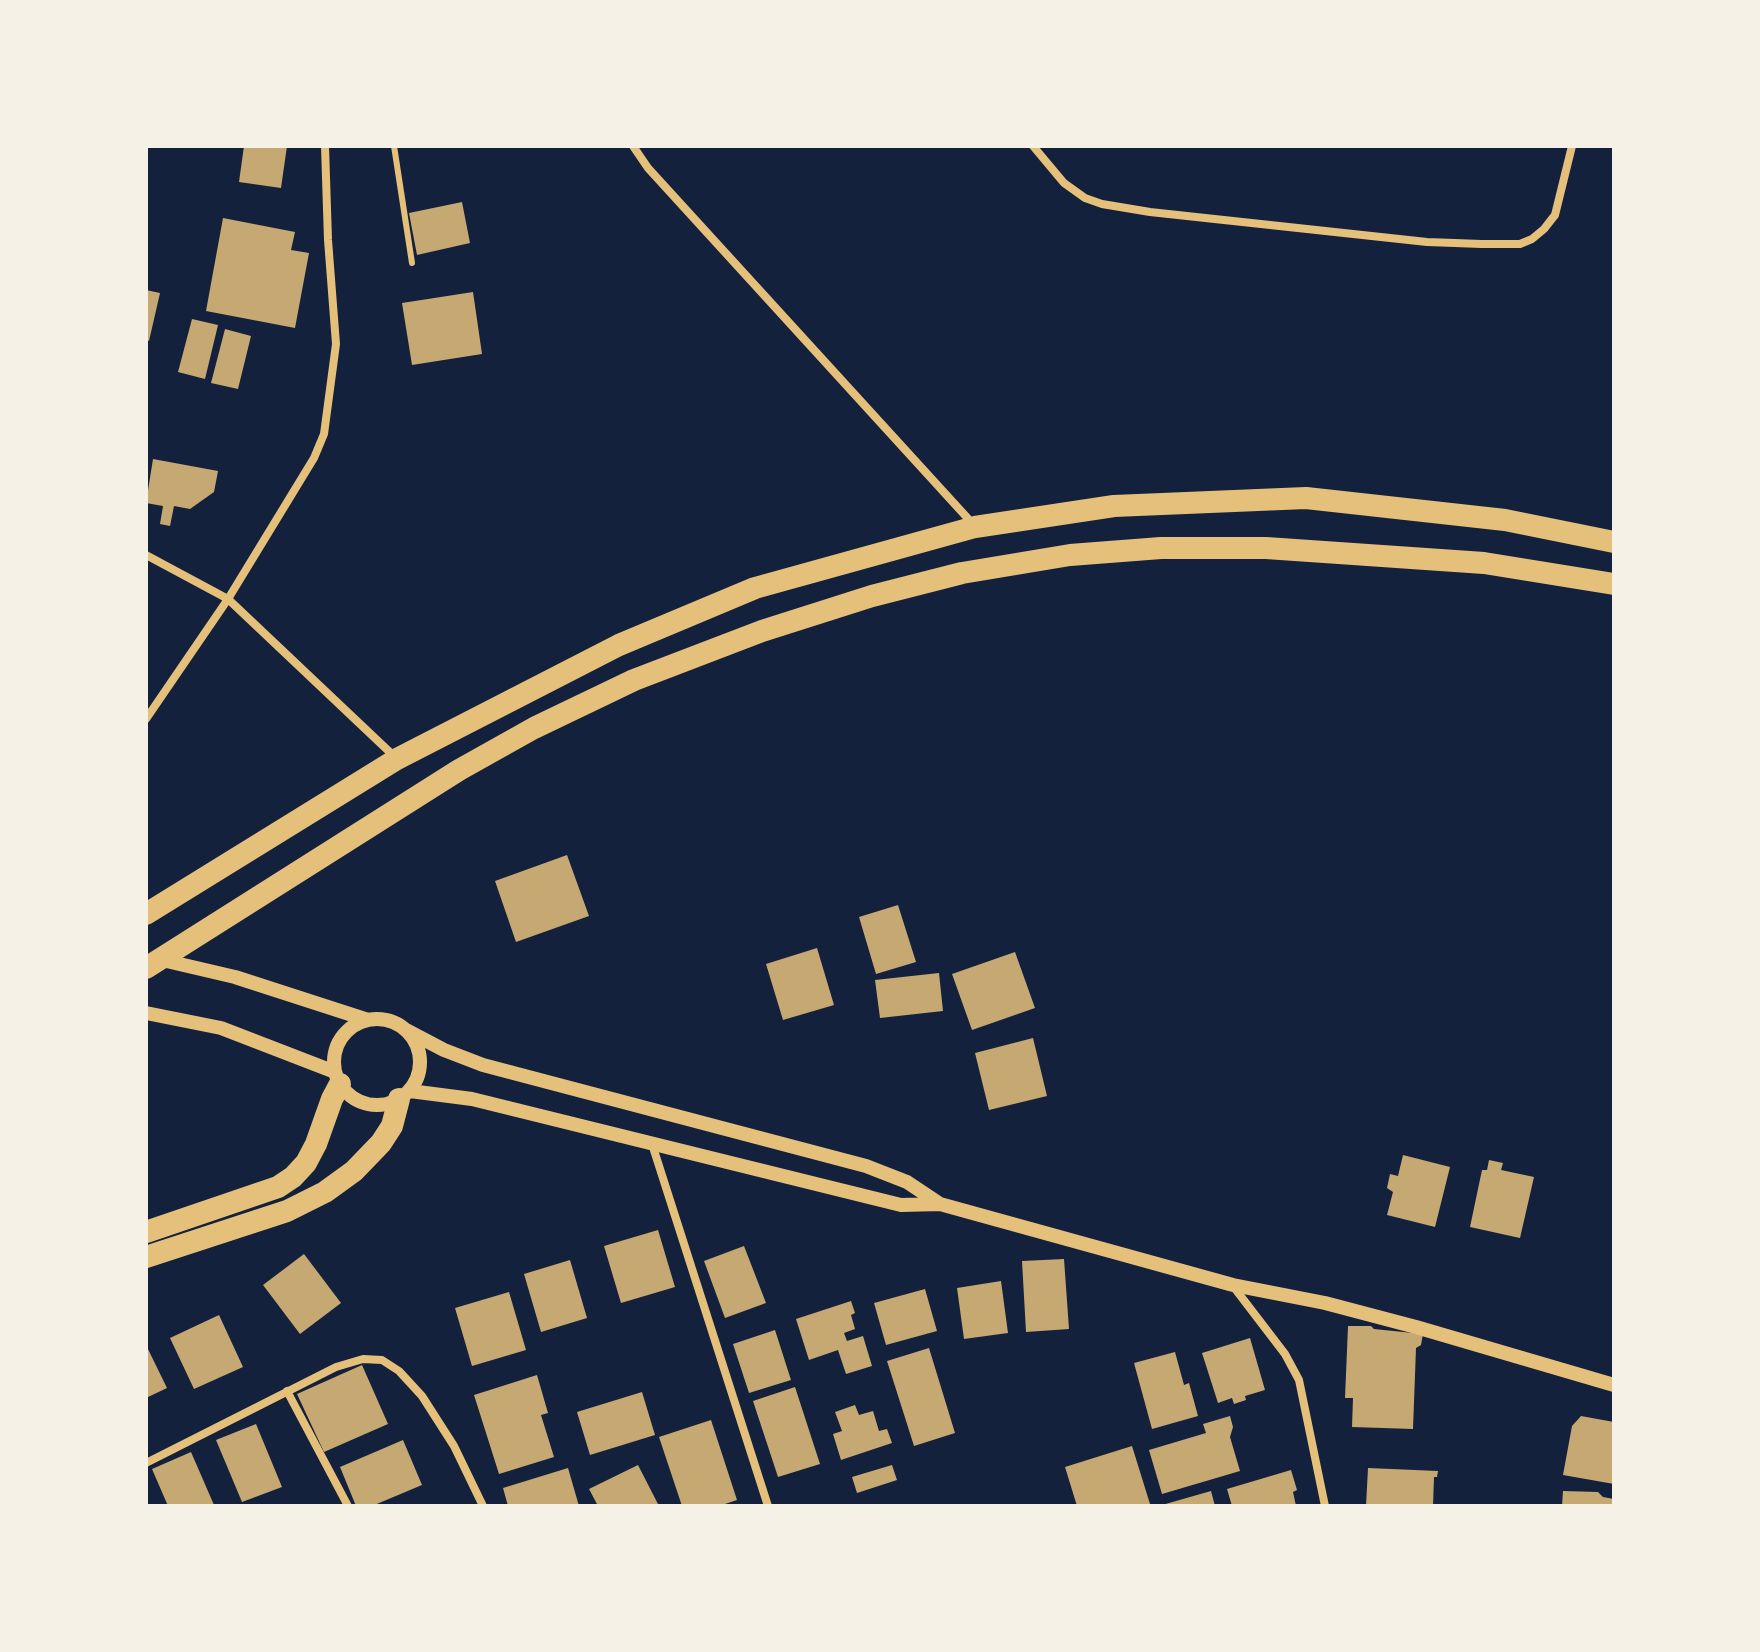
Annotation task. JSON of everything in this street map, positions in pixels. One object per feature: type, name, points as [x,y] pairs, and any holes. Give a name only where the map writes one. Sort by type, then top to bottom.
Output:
[{"type":"highway","points":[[146,914],[397,759],[619,645],[755,588],[975,527],[1114,506],[1306,498],[1505,520],[1614,542]]},
{"type":"highway","points":[[146,968],[459,770],[534,728],[648,675],[762,631],[887,592],[962,573],[1055,558],[1161,548],[1266,548],[1484,563],[1614,584]]},
{"type":"highway","points":[[146,1232],[278,1187],[293,1177],[306,1163],[316,1144],[338,1078]]},
{"type":"highway","points":[[146,1257],[287,1211],[325,1192],[354,1171],[381,1143],[405,1095]]},
{"type":"street","points":[[146,719],[228,599],[306,471],[324,434],[336,344],[325,146]]},
{"type":"street","points":[[633,146],[648,168],[975,527]]},
{"type":"street","points":[[1033,146],[1064,183],[1085,198],[1102,204],[1427,242],[1482,244],[1520,244],[1544,229],[1555,215],[1572,146]]},
{"type":"street","points":[[146,555],[228,599],[397,759]]},
{"type":"street","points":[[146,957],[235,977],[368,1020],[395,1022],[444,1050],[483,1065],[866,1166],[907,1182],[940,1204]]},
{"type":"street","points":[[146,1013],[221,1028],[338,1078],[360,1102],[387,1104],[405,1095],[472,1099],[901,1205],[940,1204],[1233,1285],[1325,1303],[1614,1385]]},
{"type":"street","points":[[338,1078],[334,1058],[345,1033],[368,1020]]},
{"type":"street","points":[[405,1095],[421,1066],[415,1040],[406,1030]]},
{"type":"street","points":[[652,1144],[768,1506]]},
{"type":"street","points":[[1233,1285],[1285,1354],[1299,1380],[1325,1506]]},
{"type":"street","points":[[146,1463],[336,1367],[363,1359],[382,1360],[399,1371],[422,1396],[454,1446],[483,1506]]},
{"type":"street","points":[[287,1391],[348,1506]]},
{"type":"lane","points":[[394,146],[412,263]]},
{"type":"building","points":[[244,146],[287,146],[281,188],[239,182]]},
{"type":"building","points":[[462,202],[470,243],[417,255],[409,213]]},
{"type":"building","points":[[223,218],[295,232],[291,250],[309,253],[295,328],[206,311]]},
{"type":"building","points":[[146,290],[160,293],[149,341],[146,340]]},
{"type":"building","points":[[473,292],[482,354],[412,365],[402,303]]},
{"type":"building","points":[[192,319],[218,325],[205,379],[178,372]]},
{"type":"building","points":[[225,329],[251,336],[238,389],[211,383]]},
{"type":"building","points":[[153,459],[218,471],[214,492],[190,509],[174,506],[170,526],[160,524],[163,506],[146,503]]},
{"type":"building","points":[[567,855],[589,916],[516,942],[495,881]]},
{"type":"building","points":[[898,905],[916,962],[876,974],[859,917]]},
{"type":"building","points":[[817,948],[834,1005],[783,1020],[766,964]]},
{"type":"building","points":[[1015,952],[1035,1008],[972,1030],[952,974]]},
{"type":"building","points":[[939,973],[943,1011],[880,1018],[875,980]]},
{"type":"building","points":[[1033,1038],[1047,1096],[989,1110],[975,1053]]},
{"type":"building","points":[[1403,1155],[1450,1167],[1435,1227],[1387,1215],[1393,1192],[1387,1188],[1390,1174],[1398,1176]]},
{"type":"building","points":[[1489,1160],[1503,1163],[1501,1170],[1534,1177],[1520,1238],[1470,1227],[1482,1170],[1487,1170]]},
{"type":"building","points":[[658,1230],[675,1287],[621,1303],[604,1246]]},
{"type":"building","points":[[744,1246],[766,1303],[725,1318],[704,1261]]},
{"type":"building","points":[[304,1254],[341,1303],[300,1334],[263,1285]]},
{"type":"building","points":[[1064,1259],[1069,1329],[1026,1332],[1022,1261]]},
{"type":"building","points":[[570,1260],[587,1318],[541,1332],[524,1274]]},
{"type":"building","points":[[1001,1281],[1008,1333],[964,1339],[957,1288]]},
{"type":"building","points":[[925,1289],[937,1331],[886,1345],[874,1303]]},
{"type":"building","points":[[509,1292],[526,1350],[472,1366],[455,1308]]},
{"type":"building","points":[[851,1301],[855,1329],[844,1333],[847,1341],[863,1336],[872,1366],[846,1374],[838,1350],[809,1360],[796,1319]]},
{"type":"building","points":[[219,1315],[243,1367],[194,1389],[170,1338]]},
{"type":"building","points":[[1348,1326],[1371,1326],[1374,1329],[1423,1334],[1421,1345],[1416,1348],[1413,1429],[1352,1427],[1353,1398],[1345,1398]]},
{"type":"building","points":[[775,1330],[791,1380],[749,1393],[733,1344]]},
{"type":"building","points":[[1250,1338],[1265,1390],[1245,1396],[1246,1400],[1234,1404],[1232,1398],[1218,1403],[1202,1353]]},
{"type":"building","points":[[146,1345],[167,1388],[146,1398]]},
{"type":"building","points":[[929,1348],[955,1433],[914,1446],[887,1361]]},
{"type":"building","points":[[1175,1352],[1184,1385],[1189,1383],[1198,1416],[1152,1429],[1134,1363]]},
{"type":"building","points":[[362,1365],[388,1424],[324,1452],[297,1394]]},
{"type":"building","points":[[537,1375],[548,1413],[541,1415],[554,1457],[499,1474],[474,1395]]},
{"type":"building","points":[[795,1387],[820,1464],[778,1477],[753,1401]]},
{"type":"building","points":[[642,1392],[655,1435],[590,1455],[577,1412]]},
{"type":"building","points":[[855,1405],[859,1415],[873,1411],[879,1431],[887,1429],[892,1443],[841,1460],[833,1434],[842,1431],[835,1412]]},
{"type":"building","points":[[1230,1416],[1233,1427],[1230,1437],[1240,1471],[1162,1494],[1149,1450],[1206,1433],[1203,1424]]},
{"type":"building","points":[[1581,1416],[1614,1422],[1614,1484],[1563,1475],[1572,1426]]},
{"type":"building","points":[[711,1420],[737,1500],[719,1506],[682,1506],[659,1437]]},
{"type":"building","points":[[256,1424],[282,1487],[242,1502],[216,1440]]},
{"type":"building","points":[[403,1440],[422,1485],[372,1506],[356,1506],[340,1467]]},
{"type":"building","points":[[1132,1446],[1150,1504],[1077,1506],[1065,1467]]},
{"type":"building","points":[[191,1452],[214,1505],[168,1506],[152,1469]]},
{"type":"building","points":[[638,1465],[659,1506],[598,1506],[589,1489]]},
{"type":"building","points":[[892,1465],[897,1480],[857,1493],[852,1477]]},
{"type":"building","points":[[568,1468],[579,1506],[508,1506],[503,1488]]},
{"type":"building","points":[[1368,1468],[1438,1471],[1437,1477],[1434,1477],[1433,1506],[1366,1506]]},
{"type":"building","points":[[1291,1470],[1297,1490],[1293,1492],[1296,1506],[1232,1506],[1227,1489]]},
{"type":"building","points":[[1211,1491],[1215,1506],[1162,1506],[1162,1505]]},
{"type":"building","points":[[1563,1491],[1598,1492],[1603,1497],[1614,1499],[1614,1506],[1562,1506]]}]
